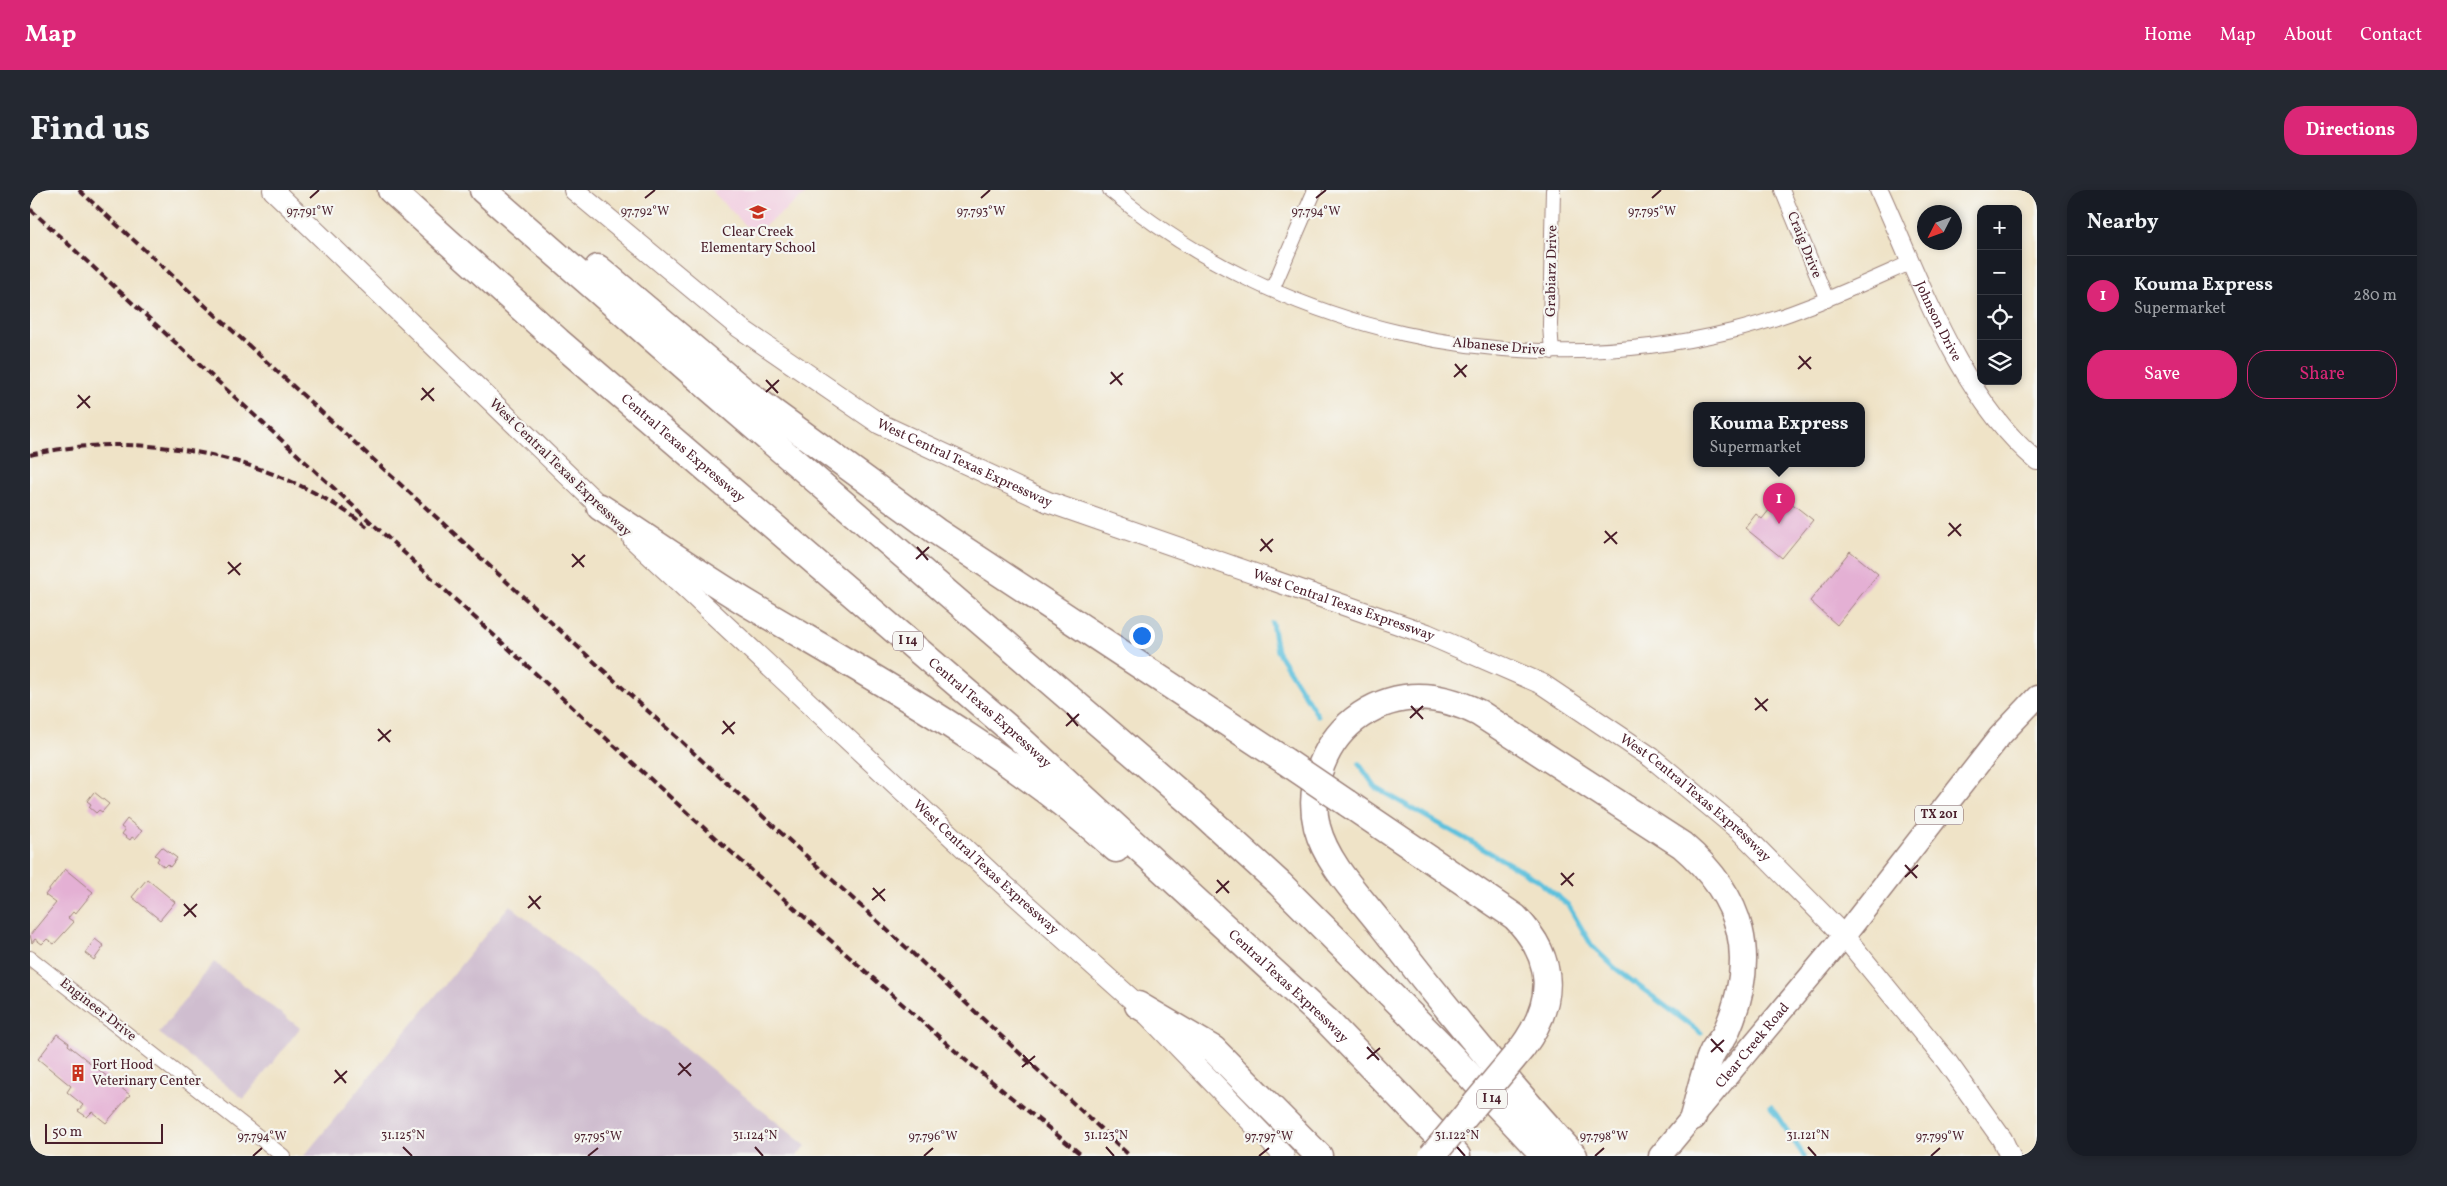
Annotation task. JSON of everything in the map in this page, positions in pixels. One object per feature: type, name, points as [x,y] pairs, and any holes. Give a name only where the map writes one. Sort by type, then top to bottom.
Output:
[{"type":"highway","name":"Central Texas Expressway","points":[[391,190],[558,341],[1005,724],[1327,1022],[1457,1156]]},
{"type":"highway","points":[[491,197],[579,251],[744,391],[936,531],[1507,911],[1530,932],[1541,951],[1546,971],[1547,993],[1543,1014],[1522,1048],[1432,1156]]},
{"type":"highway","name":"I 14","points":[[491,197],[1191,803],[1280,884],[1439,1043],[1545,1156]]},
{"type":"highway","points":[[600,507],[749,605],[871,677],[981,746],[1101,836],[1265,986],[1327,1022]]},
{"type":"highway","points":[[1574,1156],[1512,1087],[1409,960],[1339,870],[1326,849],[1317,828],[1314,808],[1315,788],[1319,770],[1327,751],[1339,734],[1355,719],[1375,706],[1414,696],[1435,697],[1457,702],[1478,713],[1682,845],[1703,863],[1718,881],[1730,901],[1738,924],[1743,949],[1743,976],[1734,1013],[1725,1035],[1713,1051],[1693,1117]]},
{"type":"highway","points":[[1138,1005],[1213,1049],[1319,1156]]},
{"type":"main road","name":"West Central Texas Expressway","points":[[273,190],[600,507],[957,842],[1138,1005],[1284,1156]]},
{"type":"main road","name":"West Central Texas Expressway","points":[[574,190],[740,328],[880,424],[1048,502],[1427,634],[1542,684],[1660,764],[1740,831],[1844,936],[1947,1062],[2002,1139],[2010,1156]]},
{"type":"main road","name":"TX 201","points":[[1844,936],[2000,736],[2037,697]]},
{"type":"main road","name":"Clear Creek Road","points":[[1660,1156],[1844,936]]},
{"type":"street","name":"Albanese Drive","points":[[1110,190],[1186,246],[1272,290],[1347,320],[1392,332],[1482,347],[1552,352],[1625,349],[1689,340],[1772,320],[1827,300],[1912,262]]},
{"type":"street","points":[[1272,290],[1316,190]]},
{"type":"street","name":"Grabiarz Drive","points":[[1552,352],[1550,325],[1553,190]]},
{"type":"street","name":"Craig Drive","points":[[1782,190],[1827,300]]},
{"type":"street","name":"Johnson Drive","points":[[1879,190],[1960,366],[1987,406],[2037,461]]},
{"type":"street","name":"Engineer Drive","points":[[30,958],[283,1156]]},
{"type":"shaded area","name":"Clear Creek Elementary School","points":[[711,190],[811,190],[754,234]]},
{"type":"shaded area","points":[[510,905],[806,1146],[797,1156],[304,1156]]},
{"type":"shaded area","points":[[214,962],[300,1028],[244,1099],[159,1033]]},
{"type":"building","points":[[1781,495],[1813,520],[1782,558],[1745,528],[1756,514],[1762,519]]},
{"type":"building","points":[[1850,551],[1878,574],[1837,625],[1810,601]]},
{"type":"building","points":[[94,792],[109,804],[102,812],[99,810],[96,813],[89,807],[91,804],[87,801]]},
{"type":"building","points":[[127,819],[142,831],[135,839],[132,837],[130,840],[122,834],[125,830],[121,827]]},
{"type":"building","points":[[162,847],[177,858],[170,867],[167,864],[164,867],[157,861],[159,858],[155,855]]},
{"type":"building","points":[[65,869],[93,892],[75,914],[73,912],[68,918],[74,922],[54,944],[47,939],[42,944],[35,939],[32,943],[30,935],[56,903],[45,895]]},
{"type":"building","points":[[147,879],[175,902],[160,920],[132,897]]},
{"type":"building","points":[[95,939],[104,946],[94,960],[85,953]]},
{"type":"building","name":"Fort Hood Veterinary Center","points":[[57,1034],[130,1095],[106,1123],[92,1112],[87,1117],[78,1111],[83,1105],[67,1092],[71,1086],[38,1059]]},
{"type":"waterway","points":[[1272,623],[1277,651],[1318,716]]},
{"type":"waterway","points":[[1359,764],[1376,788],[1536,879],[1568,905],[1592,946],[1615,968],[1701,1033]]},
{"type":"waterway","points":[[1771,1107],[1804,1156]]},
{"type":"railway","points":[[79,190],[910,951],[1130,1156]]},
{"type":"railway","points":[[30,209],[694,819],[963,1058],[1083,1156]]},
{"type":"railway","points":[[30,455],[74,447],[118,445],[163,447],[208,454],[252,466],[294,483],[334,504],[370,529]]},
{"type":"place","name":"Clear Creek Elementary School","points":[[758,212]]},
{"type":"place","name":"Kouma Express","points":[[1779,524]]},
{"type":"place","name":"Fort Hood Veterinary Center","points":[[78,1073]]}]
